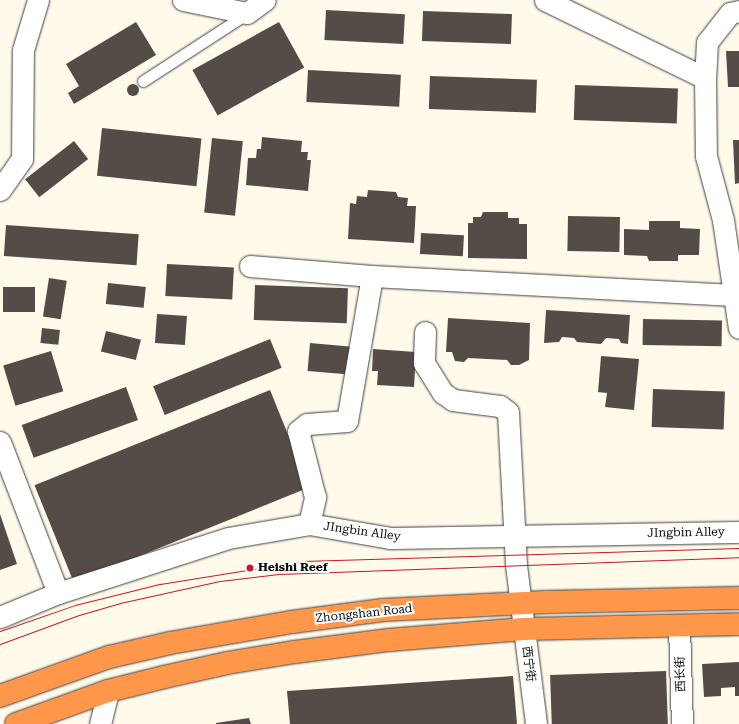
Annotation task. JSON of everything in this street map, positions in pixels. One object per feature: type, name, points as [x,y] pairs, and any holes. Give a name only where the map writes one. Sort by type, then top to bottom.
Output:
[{"type":"highway","name":"Zhongshan Road","points":[[0,696],[110,657],[229,632],[383,610],[520,603],[739,598]]},
{"type":"highway","points":[[16,724],[108,691],[227,663],[295,652],[389,640],[524,628],[739,624]]},
{"type":"street","points":[[0,190],[22,159],[24,50],[38,0]]},
{"type":"street","points":[[183,0],[247,13],[265,0]]},
{"type":"street","points":[[545,0],[705,78]]},
{"type":"street","points":[[739,11],[730,14],[706,42],[705,78],[706,156],[724,220],[739,328]]},
{"type":"street","points":[[250,266],[372,276],[734,295]]},
{"type":"street","points":[[309,524],[315,496],[298,431],[307,424],[347,421],[372,276]]},
{"type":"street","name":"西宁街","points":[[425,332],[424,363],[443,393],[453,400],[500,406],[508,412],[520,603],[536,724]]},
{"type":"street","points":[[0,442],[58,593]]},
{"type":"street","name":"JIngbin Alley","points":[[0,616],[58,593],[228,538],[309,524],[390,538],[515,538],[739,532]]},
{"type":"street","name":"西长街","points":[[679,625],[682,724]]},
{"type":"street","points":[[100,724],[108,691]]},
{"type":"lane","points":[[143,81],[247,13]]},
{"type":"building","points":[[326,10],[405,14],[403,44],[324,40]]},
{"type":"building","points":[[423,11],[512,14],[511,44],[422,41]]},
{"type":"building","points":[[136,22],[156,55],[74,104],[68,93],[79,86],[66,64]]},
{"type":"building","points":[[279,22],[304,67],[218,115],[192,70]]},
{"type":"building","points":[[726,51],[739,51],[739,87],[728,87]]},
{"type":"building","points":[[308,70],[401,75],[399,107],[306,102]]},
{"type":"building","points":[[430,76],[537,80],[536,113],[429,109]]},
{"type":"building","points":[[131,84],[135,84],[139,90],[135,96],[131,96],[127,92],[127,88]]},
{"type":"building","points":[[575,85],[678,89],[677,124],[574,120]]},
{"type":"building","points":[[102,128],[201,138],[196,186],[97,176]]},
{"type":"building","points":[[262,137],[302,141],[301,152],[308,152],[307,160],[311,160],[308,191],[246,185],[248,158],[256,158],[257,149],[261,149]]},
{"type":"building","points":[[212,138],[243,141],[235,216],[204,213]]},
{"type":"building","points":[[733,140],[739,140],[739,183],[735,184]]},
{"type":"building","points":[[74,141],[88,159],[39,197],[25,179]]},
{"type":"building","points":[[368,190],[396,192],[398,197],[408,198],[407,206],[416,206],[414,243],[348,239],[350,203],[356,204],[357,196],[367,197]]},
{"type":"building","points":[[483,212],[508,212],[508,218],[519,218],[519,224],[527,224],[527,259],[468,258],[468,223],[473,223],[473,217],[481,217]]},
{"type":"building","points":[[568,216],[620,217],[619,252],[567,251]]},
{"type":"building","points":[[649,221],[680,221],[680,228],[700,229],[699,255],[678,255],[678,261],[649,261],[647,256],[624,255],[624,229],[649,230]]},
{"type":"building","points":[[6,225],[139,234],[137,265],[4,256]]},
{"type":"building","points":[[421,233],[464,235],[463,256],[420,254]]},
{"type":"building","points":[[167,264],[234,268],[232,299],[165,296]]},
{"type":"building","points":[[49,278],[67,281],[61,319],[43,317]]},
{"type":"building","points":[[108,283],[146,287],[144,308],[106,304]]},
{"type":"building","points":[[255,285],[348,288],[347,323],[254,320]]},
{"type":"building","points":[[3,287],[35,287],[35,312],[3,312]]},
{"type":"building","points":[[546,310],[630,315],[628,344],[621,343],[619,339],[606,338],[601,344],[577,342],[574,338],[562,337],[559,342],[544,343]]},
{"type":"building","points":[[157,314],[187,316],[185,345],[155,343]]},
{"type":"building","points":[[448,318],[530,323],[529,360],[519,365],[511,365],[507,360],[468,358],[464,362],[455,361],[452,352],[446,352]]},
{"type":"building","points":[[643,319],[722,320],[722,346],[643,345]]},
{"type":"building","points":[[42,328],[60,330],[58,345],[40,343]]},
{"type":"building","points":[[106,331],[141,340],[136,360],[101,351]]},
{"type":"building","points":[[270,339],[282,368],[165,415],[153,386]]},
{"type":"building","points":[[310,343],[352,347],[349,375],[308,371]]},
{"type":"building","points":[[373,349],[416,352],[414,387],[377,385],[378,371],[372,371]]},
{"type":"building","points":[[51,351],[63,391],[15,406],[3,366]]},
{"type":"building","points":[[601,356],[639,359],[634,410],[605,407],[607,393],[598,392]]},
{"type":"building","points":[[126,387],[138,420],[34,458],[22,425]]},
{"type":"building","points":[[653,389],[725,392],[724,429],[652,427]]},
{"type":"building","points":[[270,390],[309,487],[74,583],[34,485]]},
{"type":"building","points":[[0,514],[17,564],[0,570]]},
{"type":"building","points":[[739,662],[739,696],[735,696],[735,687],[721,688],[721,696],[704,697],[702,664]]},
{"type":"building","points":[[666,671],[668,724],[552,724],[550,675]]},
{"type":"building","points":[[513,676],[517,724],[290,724],[287,691]]},
{"type":"building","points":[[249,718],[251,724],[216,724],[216,723]]},
{"type":"tram line","points":[[0,631],[75,605],[160,584],[303,561],[739,548]]},
{"type":"tram line","points":[[0,644],[79,615],[120,603],[220,581],[279,574],[739,557]]},
{"type":"place","name":"Heishi Reef","points":[[250,568]]}]
